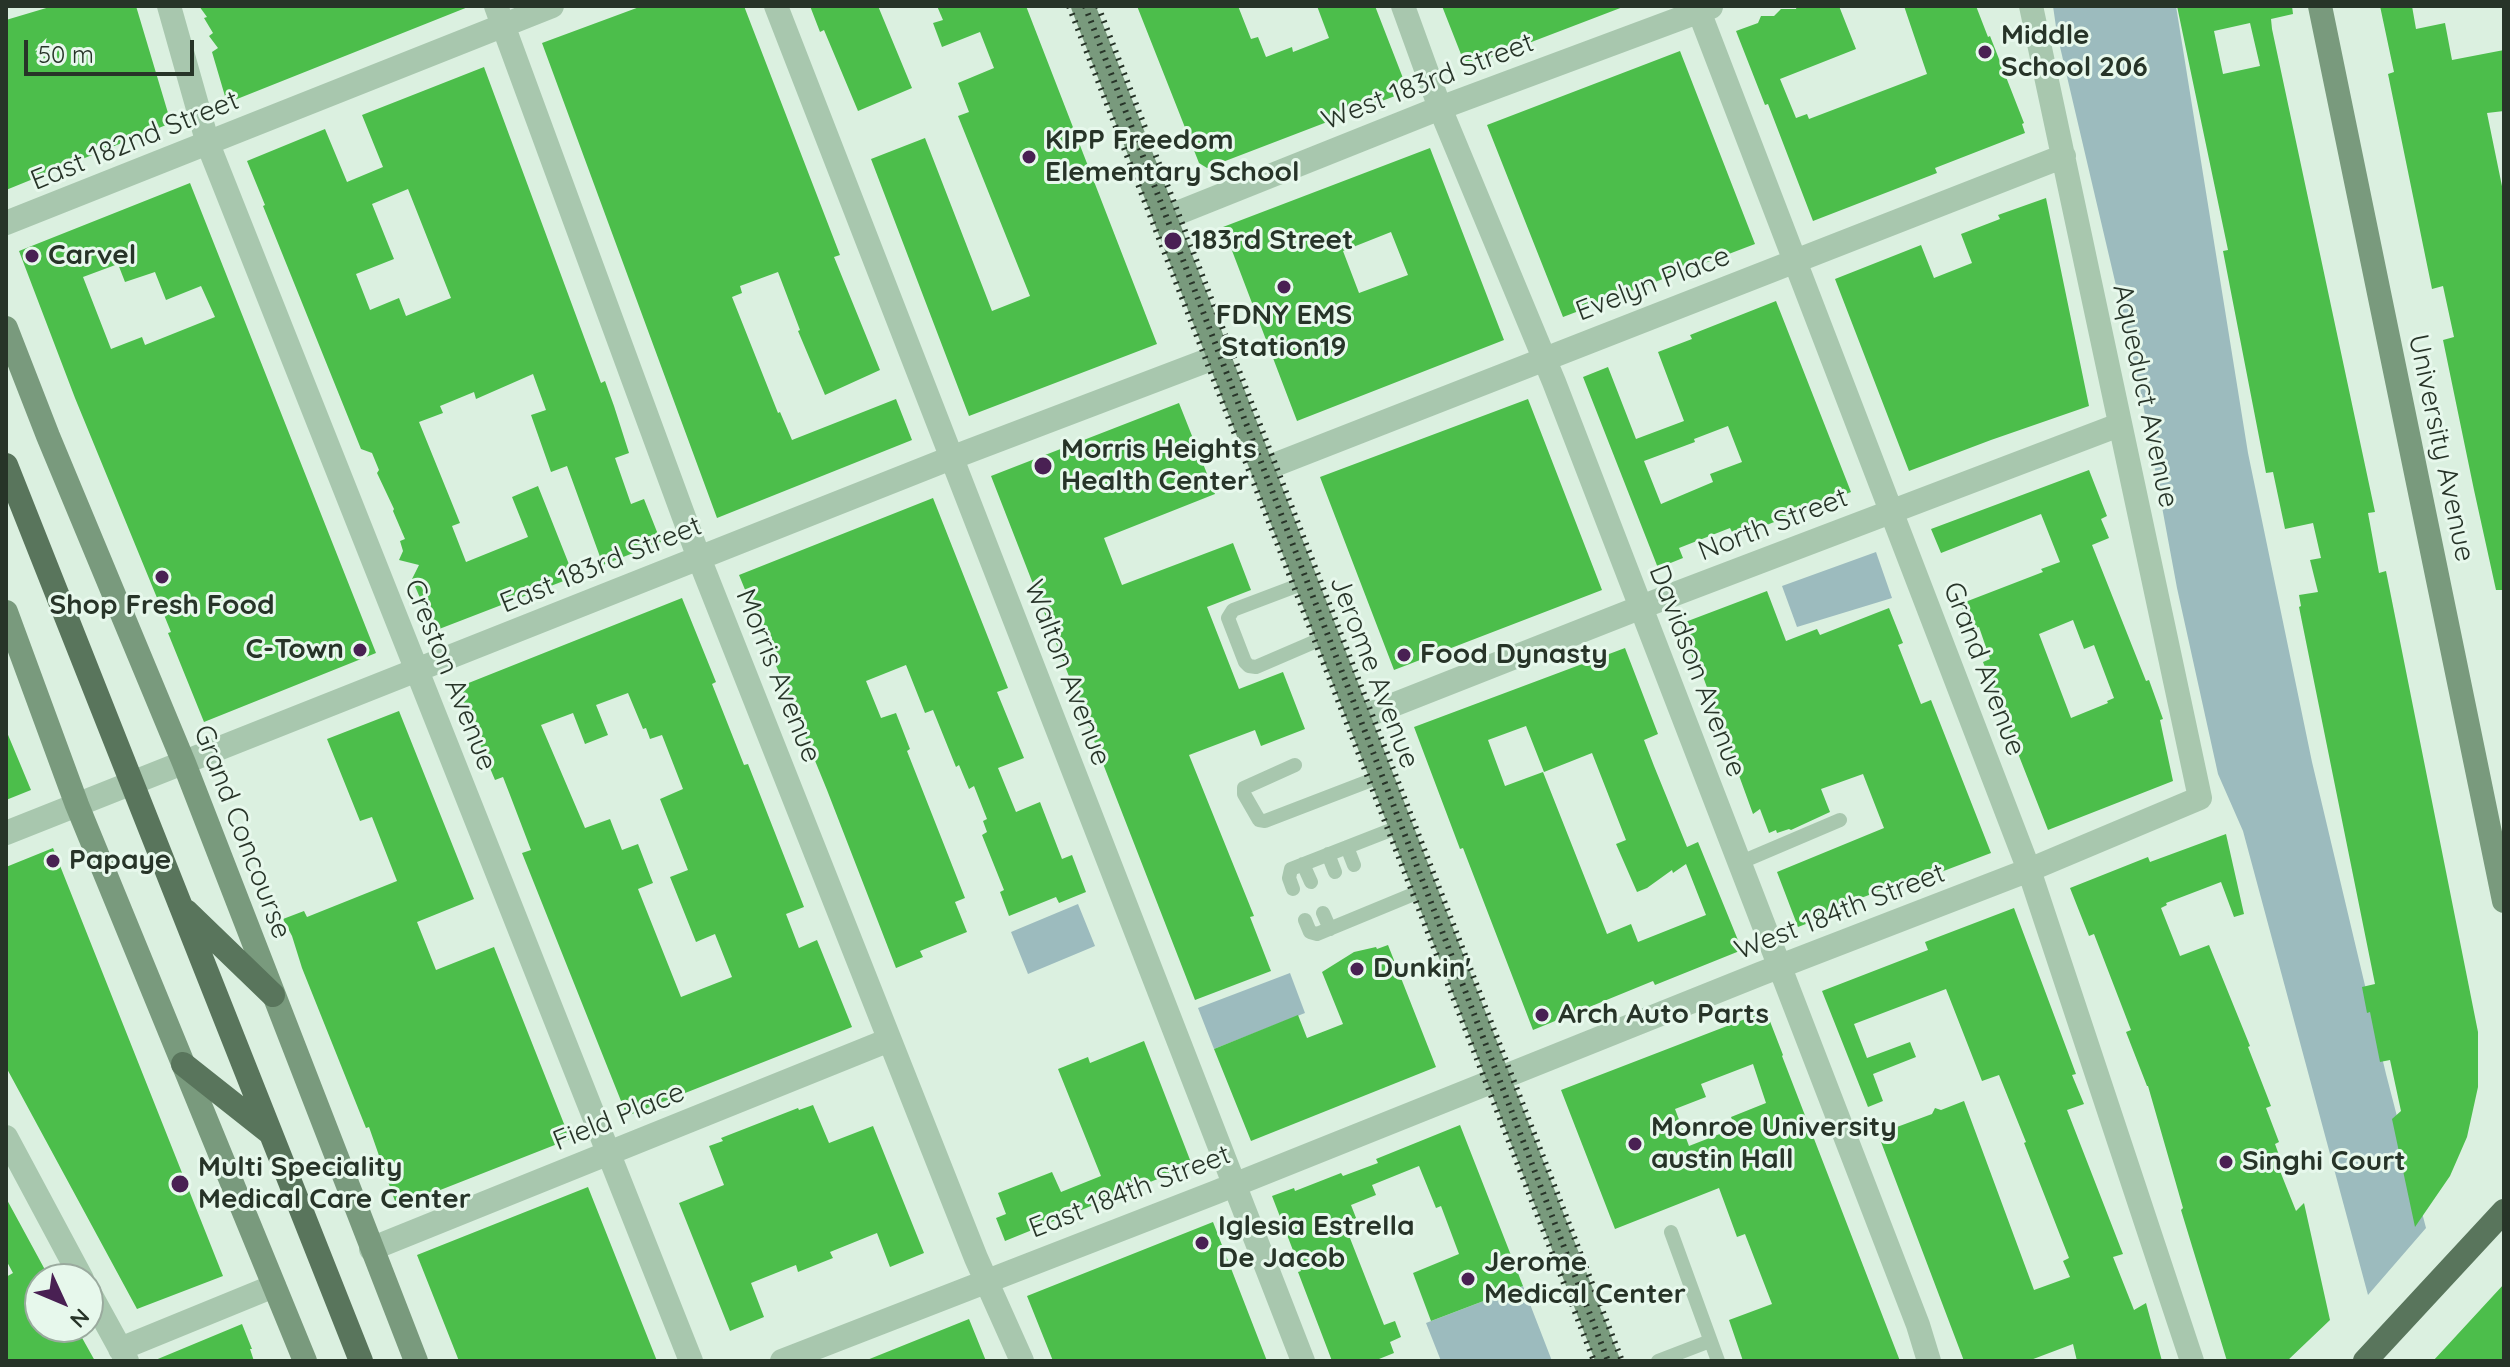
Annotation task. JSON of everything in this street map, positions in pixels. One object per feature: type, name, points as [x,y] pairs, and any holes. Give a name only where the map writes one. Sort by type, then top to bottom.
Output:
[{"type":"main road","points":[[6,465],[361,1361]]},
{"type":"main road","points":[[179,904],[273,995]]},
{"type":"main road","points":[[183,1064],[270,1133]]},
{"type":"main road","points":[[2365,1361],[2504,1211]]},
{"type":"street","name":"Creston Avenue","points":[[169,6],[208,144],[691,1361]]},
{"type":"street","name":"East 182nd Street","points":[[6,223],[208,144],[500,16],[552,6]]},
{"type":"street","name":"Walton Avenue","points":[[776,6],[1303,1361]]},
{"type":"street","name":"Jerome Avenue","points":[[1083,6],[1608,1361]]},
{"type":"street","name":"Davidson Avenue","points":[[1403,6],[1440,108],[1544,358],[1918,1325],[1929,1361]]},
{"type":"street","name":"Aqueduct Avenue","points":[[2031,6],[2200,798]]},
{"type":"street","name":"University Avenue","points":[[2320,6],[2504,901]]},
{"type":"street","name":"West 183rd Street","points":[[1165,218],[1440,108],[1703,8]]},
{"type":"street","name":"Grand Avenue","points":[[1703,8],[1795,262],[2029,870],[2192,1361]]},
{"type":"street","name":"Morris Avenue","points":[[500,16],[699,558],[985,1280],[1022,1361]]},
{"type":"street","name":"Evelyn Place","points":[[1264,469],[2064,156]]},
{"type":"street","name":"Grand Concourse","points":[[6,328],[184,763],[416,1361]]},
{"type":"street","name":"East 183rd Street","points":[[6,833],[951,458],[1219,356]]},
{"type":"street","name":"North Street","points":[[1360,718],[2119,425]]},
{"type":"street","points":[[6,612],[77,805],[305,1361]]},
{"type":"street","name":"West 184th Street","points":[[1500,1078],[2029,870],[2200,798]]},
{"type":"street","name":"Field Place","points":[[371,1249],[889,1040]]},
{"type":"street","name":"East 184th Street","points":[[782,1361],[1500,1078]]},
{"type":"street","points":[[6,1137],[73,1263]]},
{"type":"street","points":[[104,1320],[123,1355],[274,1286]]},
{"type":"lane","points":[[1307,582],[1233,610],[1228,618],[1245,662],[1256,667],[1328,636]]},
{"type":"lane","points":[[1295,765],[1244,788],[1244,794],[1259,820],[1265,821],[1382,776]]},
{"type":"lane","points":[[1739,863],[1840,820]]},
{"type":"lane","points":[[1293,889],[1289,878],[1291,869],[1401,826]]},
{"type":"lane","points":[[1347,847],[1354,865]]},
{"type":"lane","points":[[1328,854],[1335,872]]},
{"type":"lane","points":[[1303,864],[1311,882]]},
{"type":"lane","points":[[1305,920],[1310,932],[1317,934],[1426,889]]},
{"type":"lane","points":[[1366,896],[1372,911]]},
{"type":"lane","points":[[1348,904],[1354,919]]},
{"type":"lane","points":[[1323,913],[1330,929]]},
{"type":"lane","points":[[1671,1232],[1718,1361]]},
{"type":"lane","points":[[1658,1361],[1710,1341]]},
{"type":"shaded area","points":[[2053,6],[2176,6],[2248,453],[2312,762],[2426,1228],[2368,1295],[2243,831],[2218,774],[2177,588],[2140,388]]},
{"type":"shaded area","points":[[1876,552],[1892,598],[1797,627],[1782,586]]},
{"type":"shaded area","points":[[1078,904],[1095,946],[1028,974],[1011,932]]},
{"type":"shaded area","points":[[1290,973],[1305,1013],[1214,1049],[1198,1008]]},
{"type":"shaded area","points":[[1523,1286],[1552,1361],[1441,1361],[1426,1323]]},
{"type":"building","points":[[53,6],[136,6],[171,123],[6,190],[6,20]]},
{"type":"building","points":[[199,6],[468,7],[227,103],[212,52],[218,48],[209,36],[213,33]]},
{"type":"building","points":[[642,6],[744,6],[840,255],[834,257],[880,370],[825,395],[778,272],[740,286],[742,293],[732,297],[778,413],[792,440],[896,399],[912,440],[717,518],[542,43]]},
{"type":"building","points":[[810,6],[878,6],[912,88],[858,111],[824,30],[820,32]]},
{"type":"building","points":[[937,6],[1026,6],[1157,344],[969,416],[871,159],[925,138],[992,311],[1030,296],[958,116],[969,112],[958,83],[994,68],[980,32],[942,47],[933,23],[943,20]]},
{"type":"building","points":[[1137,6],[1238,6],[1251,39],[1258,37],[1266,57],[1292,47],[1293,52],[1329,38],[1317,6],[1375,6],[1408,91],[1207,168],[1199,163]]},
{"type":"building","points":[[1442,6],[1622,6],[1623,7],[1466,67]]},
{"type":"building","points":[[1797,6],[1839,6],[1856,49],[1780,79],[1796,118],[1807,114],[1809,119],[1927,74],[1904,6],[1976,6],[2024,123],[2025,133],[1935,168],[1937,173],[1813,221],[1736,31],[1758,23],[1761,16],[1774,16],[1781,9],[1796,9]]},
{"type":"building","points":[[2177,6],[2292,6],[2293,14],[2271,19],[2272,29],[2375,512],[2368,513],[2379,573],[2386,571],[2478,1032],[2478,1087],[2467,1137],[2450,1176],[2415,1227],[2392,1119],[2401,1111],[2390,1060],[2380,1062],[2362,987],[2375,984],[2299,607],[2299,595],[2318,592],[2310,560],[2321,558],[2313,523],[2285,529],[2273,472],[2266,473],[2223,251],[2228,250]],"holes":[[[2250,23],[2260,66],[2223,74],[2214,31]]]},
{"type":"building","points":[[2380,6],[2412,6],[2416,29],[2445,23],[2452,60],[2504,50],[2504,111],[2487,113],[2504,196],[2504,590],[2496,590],[2474,490],[2443,340],[2454,337],[2443,286],[2432,289],[2388,74],[2394,72]]},
{"type":"building","points":[[1680,51],[1755,244],[1563,317],[1487,125]]},
{"type":"building","points":[[484,67],[601,383],[605,381],[614,406],[629,453],[615,458],[631,504],[644,499],[661,542],[603,565],[567,466],[551,472],[531,415],[546,410],[533,374],[476,399],[474,392],[440,406],[443,413],[419,422],[460,523],[452,526],[466,562],[528,537],[512,497],[538,486],[574,577],[434,631],[412,579],[419,565],[399,560],[403,551],[400,541],[405,539],[394,509],[377,473],[379,470],[372,453],[361,449],[247,161],[325,129],[347,182],[383,167],[362,115]],"holes":[[[408,189],[451,298],[406,316],[399,298],[370,310],[356,274],[394,259],[372,204]]]},
{"type":"building","points":[[1430,148],[1504,340],[1297,421],[1223,227]],"holes":[[[1391,232],[1408,275],[1359,293],[1343,251]]]},
{"type":"building","points":[[190,183],[376,653],[204,722],[19,251]],"holes":[[[118,264],[125,282],[155,272],[166,300],[201,286],[215,317],[145,345],[142,337],[111,349],[83,277]]]},
{"type":"building","points":[[2046,198],[2089,406],[1909,471],[1835,279],[1921,245],[1934,278],[1972,263],[1961,234],[2000,219],[1998,215]]},
{"type":"building","points":[[1776,301],[1851,492],[1764,526],[1762,520],[1732,532],[1730,528],[1679,548],[1683,558],[1658,568],[1583,377],[1608,367],[1636,439],[1684,421],[1658,352],[1692,339],[1690,335]],"holes":[[[1728,426],[1742,462],[1710,474],[1713,482],[1661,504],[1644,461]]]},
{"type":"building","points":[[1528,399],[1602,590],[1394,670],[1320,477]]},
{"type":"building","points":[[1179,403],[1215,494],[1104,538],[1122,585],[1233,543],[1251,590],[1207,607],[1239,689],[1283,672],[1305,729],[1261,746],[1255,730],[1189,755],[1254,916],[1250,917],[1271,971],[1195,1000],[991,476]]},
{"type":"building","points":[[2089,470],[2107,516],[2101,519],[2109,538],[2092,545],[2163,719],[2160,720],[2173,781],[2048,830],[2010,733],[2006,708],[1992,686],[1983,662],[1990,659],[1979,627],[1971,630],[1960,604],[2043,572],[2041,569],[2060,562],[2041,514],[1941,553],[1931,529]],"holes":[[[2073,620],[2084,649],[2094,645],[2114,698],[2071,718],[2039,634]]]},
{"type":"building","points":[[933,498],[1008,688],[997,692],[1024,758],[998,768],[1016,812],[1040,802],[1062,859],[1072,855],[1086,892],[1059,903],[1056,897],[1009,916],[1000,892],[1004,890],[982,835],[987,832],[983,821],[987,819],[974,786],[969,789],[959,765],[956,767],[933,710],[925,713],[906,665],[866,681],[881,718],[896,713],[910,749],[907,751],[965,898],[955,902],[967,932],[920,951],[923,957],[896,968],[739,575]]},
{"type":"building","points":[[1767,591],[1786,641],[1817,629],[1820,635],[1889,608],[1903,643],[1898,645],[1921,704],[1931,700],[1991,853],[1904,886],[1902,882],[1861,898],[1863,902],[1798,927],[1777,872],[1884,828],[1863,774],[1821,789],[1830,812],[1791,830],[1769,833],[1760,809],[1753,814],[1697,660],[1693,659],[1680,624]]},
{"type":"building","points":[[682,598],[716,682],[712,684],[744,765],[748,764],[804,907],[786,914],[799,948],[817,940],[852,1027],[627,1116],[522,853],[531,850],[503,777],[495,780],[456,688]],"holes":[[[628,693],[643,729],[646,728],[650,739],[662,735],[683,789],[660,799],[688,870],[670,877],[696,942],[715,934],[732,977],[681,997],[638,889],[653,883],[638,844],[622,850],[610,819],[585,828],[541,725],[573,713],[585,744],[608,735],[596,705]]]},
{"type":"building","points":[[1625,648],[1658,734],[1644,740],[1654,766],[1687,847],[1698,842],[1742,950],[1655,985],[1653,981],[1533,1030],[1414,727]],"holes":[[[1526,726],[1544,772],[1592,753],[1626,840],[1616,844],[1637,892],[1686,864],[1706,915],[1638,942],[1631,924],[1607,934],[1543,772],[1505,786],[1488,740]]]},
{"type":"building","points":[[399,711],[474,899],[417,922],[436,970],[494,947],[570,1139],[397,1207],[369,1127],[366,1128],[283,919],[304,911],[307,917],[397,881],[372,817],[360,821],[327,739]]},
{"type":"building","points":[[6,730],[31,790],[6,800]]},
{"type":"building","points":[[2226,834],[2244,914],[2234,917],[2221,882],[2166,903],[2161,908],[2180,956],[2209,945],[2271,1106],[2266,1108],[2279,1142],[2275,1144],[2284,1169],[2280,1171],[2296,1211],[2304,1203],[2330,1320],[2287,1361],[2227,1361],[2181,1210],[2183,1208],[2148,1086],[2126,1032],[2131,1030],[2094,934],[2089,936],[2070,888],[2148,857],[2150,862]]},
{"type":"building","points":[[53,848],[223,1276],[137,1309],[6,1067],[6,867]]},
{"type":"building","points":[[2014,908],[2076,1074],[2072,1075],[2084,1104],[2067,1110],[2123,1254],[2113,1257],[2134,1310],[2146,1303],[2162,1361],[2077,1361],[2073,1344],[2028,1361],[1964,1361],[1878,1134],[1932,1114],[1935,1108],[1941,1110],[1964,1101],[2034,1290],[2070,1277],[2063,1261],[2069,1258],[2026,1142],[1999,1075],[1982,1081],[1946,989],[1854,1024],[1867,1058],[1910,1042],[1916,1057],[1873,1074],[1883,1101],[1868,1107],[1822,991],[1928,950],[1925,942]]},
{"type":"building","points":[[1388,945],[1436,1067],[1251,1141],[1214,1049],[1298,1015],[1307,1038],[1343,1024],[1322,972],[1354,952]]},
{"type":"building","points":[[1766,1011],[1900,1361],[1743,1361],[1729,1320],[1772,1304],[1745,1234],[1737,1237],[1719,1188],[1615,1229],[1561,1090]],"holes":[[[1753,1064],[1766,1103],[1731,1117],[1735,1128],[1689,1146],[1675,1109],[1706,1097],[1701,1084]]]},
{"type":"building","points":[[1144,1041],[1192,1165],[1005,1241],[996,1218],[1006,1214],[998,1193],[1052,1172],[1061,1192],[1101,1176],[1058,1069],[1088,1057],[1090,1063]]},
{"type":"building","points":[[813,1105],[829,1143],[873,1126],[924,1253],[890,1267],[877,1233],[830,1252],[833,1258],[798,1272],[796,1265],[751,1283],[764,1317],[730,1331],[679,1203],[724,1185],[709,1146],[723,1141],[721,1138]]},
{"type":"building","points":[[1460,1125],[1523,1286],[1431,1321],[1413,1273],[1459,1254],[1441,1206],[1436,1208],[1419,1166],[1372,1185],[1376,1195],[1351,1205],[1358,1223],[1346,1228],[1384,1325],[1395,1321],[1401,1337],[1390,1342],[1394,1353],[1374,1361],[1332,1361],[1272,1196],[1378,1163],[1376,1159]]},
{"type":"building","points":[[588,1187],[657,1361],[459,1361],[417,1255]]},
{"type":"building","points":[[6,1198],[41,1263],[24,1263],[24,1343],[85,1343],[95,1361],[6,1361],[6,1277],[13,1273],[6,1260]]},
{"type":"building","points":[[1213,1222],[1267,1361],[1053,1361],[1027,1296]]},
{"type":"building","points":[[2504,1284],[2504,1361],[2433,1361]]},
{"type":"building","points":[[969,1319],[986,1361],[867,1361],[867,1360]]},
{"type":"building","points":[[242,1324],[254,1361],[153,1361]]},
{"type":"railway","points":[[1069,6],[1594,1361]]},
{"type":"railway","points":[[1085,6],[1608,1361]]},
{"type":"railway","points":[[1098,6],[1622,1361]]},
{"type":"place","name":"Middle School 206","points":[[1985,52]]},
{"type":"place","name":"KIPP Freedom Elementary School","points":[[1029,157]]},
{"type":"place","name":"183rd Street","points":[[1173,241]]},
{"type":"place","name":"Carvel","points":[[32,256]]},
{"type":"place","name":"FDNY EMS Station19","points":[[1284,287]]},
{"type":"place","name":"Morris Heights Health Center","points":[[1043,466]]},
{"type":"place","name":"Shop Fresh Food","points":[[162,577]]},
{"type":"place","name":"C-Town","points":[[360,650]]},
{"type":"place","name":"Food Dynasty","points":[[1404,655]]},
{"type":"place","name":"Papaye","points":[[53,861]]},
{"type":"place","name":"Dunkin'","points":[[1357,969]]},
{"type":"place","name":"Arch Auto Parts","points":[[1542,1015]]},
{"type":"place","name":"Monroe University austin Hall","points":[[1635,1144]]},
{"type":"place","name":"Singhi Court","points":[[2226,1162]]},
{"type":"place","name":"Multi Speciality Medical Care Center","points":[[180,1184]]},
{"type":"place","name":"Iglesia Estrella De Jacob","points":[[1202,1243]]},
{"type":"place","name":"Jerome Medical Center","points":[[1468,1279]]}]
